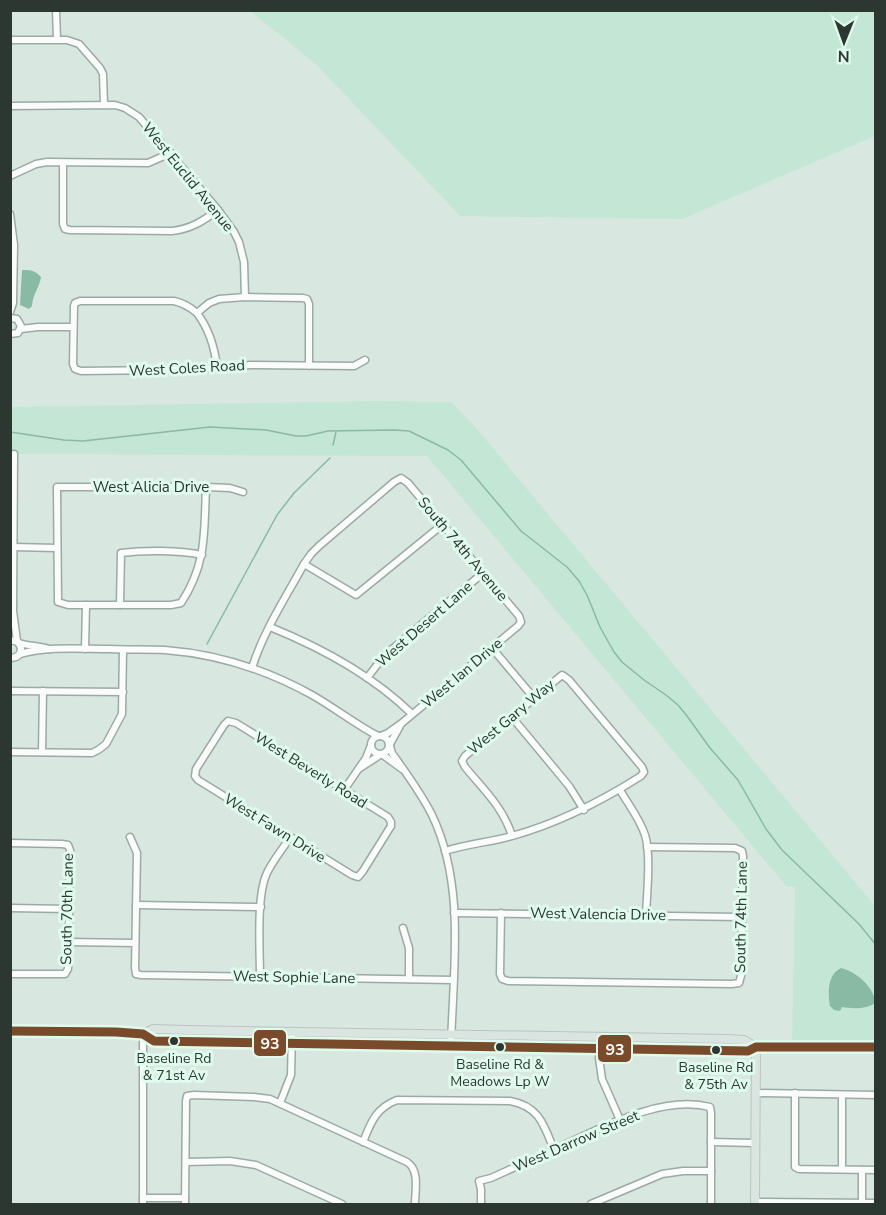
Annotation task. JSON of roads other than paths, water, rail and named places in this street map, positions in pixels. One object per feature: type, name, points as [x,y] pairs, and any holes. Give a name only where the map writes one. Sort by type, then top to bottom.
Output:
[{"type":"main road","points":[[143,1034],[153,1029],[728,1039],[744,1040],[756,1047]]},
{"type":"main road","points":[[10,1031],[143,1034],[154,1041],[748,1051],[756,1047],[876,1047]]},
{"type":"main road","points":[[755,1203],[756,1047]]},
{"type":"street","points":[[56,10],[57,39]]},
{"type":"street","points":[[10,40],[57,39],[79,44],[100,68],[104,80],[104,105]]},
{"type":"street","name":"West Euclid Avenue","points":[[10,106],[104,105],[133,111],[171,153],[234,232],[242,251],[245,269],[245,297]]},
{"type":"street","points":[[10,176],[36,164],[148,163],[171,153]]},
{"type":"street","points":[[63,163],[63,224],[65,229],[183,230],[195,226],[218,210]]},
{"type":"street","points":[[10,214],[14,245],[13,303],[18,333],[10,334]]},
{"type":"street","points":[[217,369],[213,348],[203,321],[197,313],[209,303],[219,299],[245,297],[307,299],[309,304],[309,366]]},
{"type":"street","name":"West Coles Road","points":[[197,313],[182,303],[174,302],[80,301],[75,303],[73,327],[75,369],[131,371],[217,369],[250,365],[354,366],[365,360]]},
{"type":"street","points":[[10,312],[13,303]]},
{"type":"street","points":[[17,322],[38,327],[73,327]]},
{"type":"street","points":[[14,454],[13,611],[16,641],[21,648],[20,654]]},
{"type":"street","name":"South 74th Avenue","points":[[304,564],[310,554],[401,478],[408,483],[519,616],[521,622]]},
{"type":"street","name":"West Alicia Drive","points":[[57,548],[57,487],[206,487],[230,488],[243,492]]},
{"type":"street","points":[[13,547],[57,548],[58,602],[68,605],[171,605],[181,603],[192,585],[202,555],[206,487]]},
{"type":"street","points":[[252,668],[259,648],[304,564],[356,595],[442,525]]},
{"type":"street","points":[[120,605],[121,553],[133,551],[191,552],[202,555]]},
{"type":"street","name":"West Desert Lane","points":[[367,678],[384,656],[483,573]]},
{"type":"street","points":[[85,649],[86,605]]},
{"type":"street","points":[[10,629],[13,611]]},
{"type":"street","name":"West Ian Drive","points":[[379,736],[388,733],[402,723],[518,627],[521,622]]},
{"type":"street","points":[[270,627],[331,655],[367,678],[412,714]]},
{"type":"street","points":[[16,641],[49,649]]},
{"type":"street","points":[[492,648],[534,698]]},
{"type":"street","points":[[10,658],[49,649],[85,649],[164,650],[221,659],[252,668],[303,690],[379,736],[387,738],[437,827],[450,872],[454,913],[451,1046]]},
{"type":"street","points":[[10,752],[92,753],[103,747],[122,714],[123,650]]},
{"type":"street","name":"West Gary Way","points":[[512,836],[500,808],[462,761],[511,716],[562,675],[569,680],[642,767],[644,772],[641,776],[620,790]]},
{"type":"street","points":[[10,691],[123,692]]},
{"type":"street","points":[[42,753],[43,691]]},
{"type":"street","points":[[511,716],[569,786],[584,810]]},
{"type":"street","name":"West Fawn Drive","points":[[228,721],[196,769],[195,776],[198,780],[351,875],[358,877]]},
{"type":"street","name":"West Beverly Road","points":[[228,721],[236,723],[388,817],[391,826],[358,877]]},
{"type":"street","points":[[353,721],[366,735],[373,751],[403,769]]},
{"type":"street","name":"West Ian Drive","points":[[390,745],[402,723]]},
{"type":"street","points":[[344,790],[369,753],[373,739],[379,736]]},
{"type":"street","points":[[360,768],[388,752],[390,745]]},
{"type":"street","points":[[445,851],[512,836],[551,824],[584,810],[620,790],[639,822],[647,847],[646,915]]},
{"type":"street","points":[[68,942],[135,943],[136,853],[130,837]]},
{"type":"street","points":[[260,977],[261,893],[267,873],[290,837]]},
{"type":"street","name":"South 70th Lane","points":[[10,843],[68,845],[70,850],[68,969],[65,974],[10,974]]},
{"type":"street","name":"South 74th Lane","points":[[501,913],[500,974],[502,979],[508,981],[739,983],[741,976],[742,851],[735,848],[647,847]]},
{"type":"street","points":[[136,905],[261,907]]},
{"type":"street","points":[[10,908],[69,909]]},
{"type":"street","name":"West Valencia Drive","points":[[454,913],[742,917]]},
{"type":"street","points":[[403,928],[410,948],[409,980]]},
{"type":"street","name":"West Sophie Lane","points":[[135,943],[136,974],[141,975],[453,980]]},
{"type":"street","points":[[280,1103],[291,1075],[292,1032]]},
{"type":"street","points":[[143,1034],[143,1201],[186,1201],[187,1096],[254,1096],[280,1103],[412,1166],[415,1172],[415,1204]]},
{"type":"street","points":[[599,1037],[602,1079],[620,1120]]},
{"type":"street","points":[[756,1093],[876,1095]]},
{"type":"street","points":[[795,1094],[795,1167],[799,1169],[876,1170]]},
{"type":"street","points":[[842,1095],[842,1169]]},
{"type":"street","points":[[363,1142],[377,1113],[385,1105],[397,1100],[510,1101],[523,1104],[534,1112],[542,1122],[554,1150]]},
{"type":"street","name":"West Darrow Street","points":[[481,1204],[481,1189],[478,1181],[491,1178],[620,1120],[651,1110],[694,1105],[710,1107],[711,1142]]},
{"type":"street","points":[[711,1204],[711,1142],[755,1143]]},
{"type":"street","points":[[186,1162],[230,1161],[256,1165],[342,1204]]},
{"type":"street","points":[[862,1170],[862,1202]]},
{"type":"street","points":[[591,1204],[662,1174],[711,1171]]},
{"type":"street","points":[[755,1203],[876,1203]]},
{"type":"waterway","points":[[10,432],[83,441],[210,427],[266,430],[296,436],[328,431],[394,430],[409,431],[448,450],[461,460],[521,531],[567,567],[579,581],[600,627],[622,662],[678,705],[710,748],[738,780],[766,829],[782,850],[859,924],[876,945]]},
{"type":"waterway","points":[[333,445],[336,432]]},
{"type":"waterway","points":[[207,644],[277,515],[294,493],[330,458]]},
{"type":"place","name":"Baseline Rd & 71st Av","points":[[174,1041]]},
{"type":"place","name":"Baseline Rd & Meadows Lp W","points":[[500,1047]]},
{"type":"place","name":"Baseline Rd & 75th Av","points":[[716,1050]]}]
